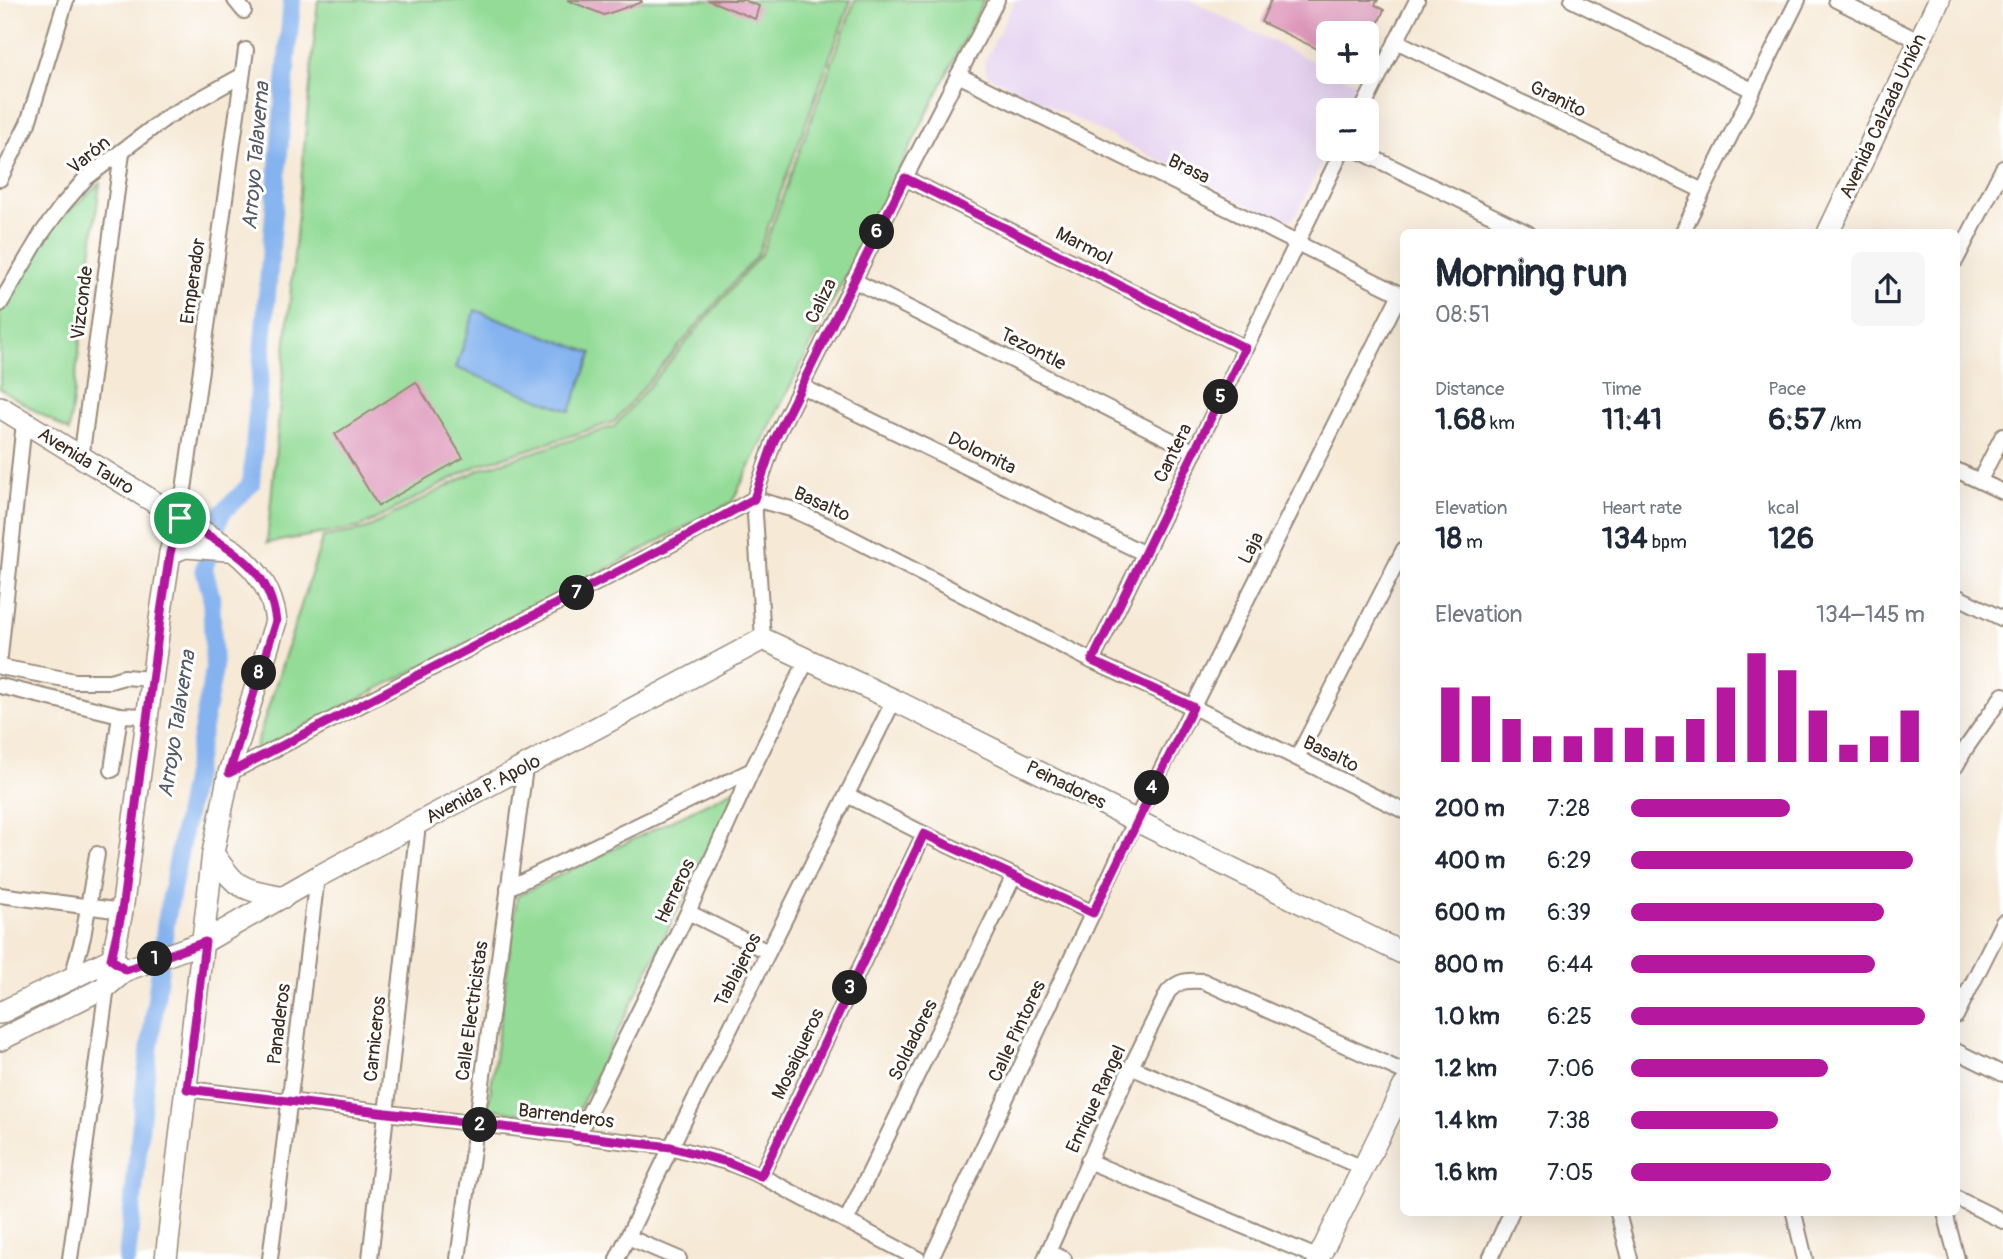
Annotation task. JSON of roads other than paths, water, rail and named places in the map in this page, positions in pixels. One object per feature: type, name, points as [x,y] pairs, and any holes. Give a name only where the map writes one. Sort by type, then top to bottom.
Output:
[{"type":"street","points":[[0,179],[28,123],[66,0]]},
{"type":"street","name":"Caliza","points":[[763,639],[754,499],[774,441],[853,280],[997,0]]},
{"type":"street","points":[[1368,98],[1416,0]]},
{"type":"street","points":[[1572,0],[1752,90]]},
{"type":"street","points":[[1684,229],[1798,0]]},
{"type":"street","points":[[1836,0],[1919,41]]},
{"type":"street","name":"Avenida Calzada Unión","points":[[1830,229],[1939,0]]},
{"type":"street","name":"Granito","points":[[1396,41],[1703,191]]},
{"type":"street","name":"Emperador","points":[[185,522],[246,50]]},
{"type":"street","name":"Brasa","points":[[958,75],[1400,294]]},
{"type":"street","name":"Varón","points":[[0,304],[41,233],[86,178],[167,117],[241,76]]},
{"type":"street","name":"Vizconde","points":[[81,459],[122,153]]},
{"type":"street","name":"Cantera","points":[[1092,661],[1337,161]]},
{"type":"street","points":[[1379,161],[1520,229]]},
{"type":"street","points":[[1960,252],[2003,168]]},
{"type":"street","name":"Marmol","points":[[905,178],[1245,348]]},
{"type":"street","name":"Tezontle","points":[[853,280],[1195,452]]},
{"type":"street","name":"Laja","points":[[1136,820],[1400,299]]},
{"type":"street","name":"Dolomita","points":[[801,386],[1145,554]]},
{"type":"street","name":"Avenida Tauro","points":[[0,407],[239,555],[261,578],[269,592],[276,621],[229,773]]},
{"type":"street","points":[[0,656],[24,422]]},
{"type":"street","points":[[1980,480],[2003,435]]},
{"type":"street","points":[[1960,472],[2003,492]]},
{"type":"street","points":[[166,1259],[214,853],[229,773],[754,499]]},
{"type":"street","name":"Basalto","points":[[754,499],[791,509],[826,525],[1092,661],[1400,806]]},
{"type":"street","points":[[0,1040],[107,986],[124,965],[122,911],[146,716],[185,522]]},
{"type":"street","points":[[178,550],[239,555]]},
{"type":"street","points":[[1297,758],[1400,557]]},
{"type":"street","points":[[1960,598],[2003,619]]},
{"type":"street","name":"Peinadores","points":[[763,639],[894,700],[1400,952]]},
{"type":"street","name":"Avenida P. Apolo","points":[[0,1013],[72,977],[205,942],[317,877],[763,639]]},
{"type":"street","name":"Herreros","points":[[577,1137],[688,912],[752,770],[807,660]]},
{"type":"street","points":[[0,667],[75,681],[110,681],[124,677],[152,679]]},
{"type":"street","points":[[0,685],[120,715],[146,716]]},
{"type":"street","points":[[1960,759],[2003,695]]},
{"type":"street","name":"Tablajeros","points":[[617,1259],[894,700]]},
{"type":"street","points":[[113,770],[120,715]]},
{"type":"street","name":"Calle Electricistas","points":[[458,1259],[525,768]]},
{"type":"street","points":[[508,888],[752,770]]},
{"type":"street","points":[[847,794],[924,834],[1093,913]]},
{"type":"street","name":"Calle Pintores","points":[[931,1259],[1136,820]]},
{"type":"street","name":"Carniceros","points":[[370,1259],[418,824]]},
{"type":"street","name":"Mosaiqueros","points":[[761,1176],[924,834]]},
{"type":"street","points":[[214,853],[230,879],[245,889],[284,897]]},
{"type":"street","points":[[72,977],[83,937],[97,854]]},
{"type":"street","name":"Soldadores","points":[[846,1221],[1014,876]]},
{"type":"street","name":"Panaderos","points":[[270,1259],[317,877]]},
{"type":"street","points":[[0,895],[122,911]]},
{"type":"street","points":[[688,912],[768,952]]},
{"type":"street","points":[[1960,1008],[2003,922]]},
{"type":"street","name":"Enrique Rangel","points":[[1046,1255],[1131,1067],[1168,992],[1177,983],[1186,980],[1203,982],[1400,1070]]},
{"type":"street","points":[[70,1259],[107,986]]},
{"type":"street","points":[[1960,1053],[2003,1074]]},
{"type":"street","points":[[1131,1067],[1363,1168]]},
{"type":"street","name":"Barrenderos","points":[[187,1089],[671,1147],[727,1162],[761,1176],[918,1259]]},
{"type":"street","points":[[1088,1161],[1319,1258],[1400,1094]]},
{"type":"street","points":[[1960,1200],[2003,1221]]},
{"type":"street","points":[[1490,1259],[1510,1216]]},
{"type":"street","points":[[1619,1216],[1630,1259]]},
{"type":"street","points":[[1795,1216],[1805,1259]]},
{"type":"street","points":[[1946,1216],[1957,1259]]},
{"type":"street","points":[[628,1237],[679,1259]]},
{"type":"street","points":[[1046,1255],[1064,1259]]},
{"type":"water","points":[[475,310],[592,353],[570,411],[456,368]]},
{"type":"waterway","name":"Arroyo Talaverna","points":[[127,1259],[145,1083],[166,922],[214,669],[211,595],[204,569],[221,514],[251,484],[292,0]]}]
